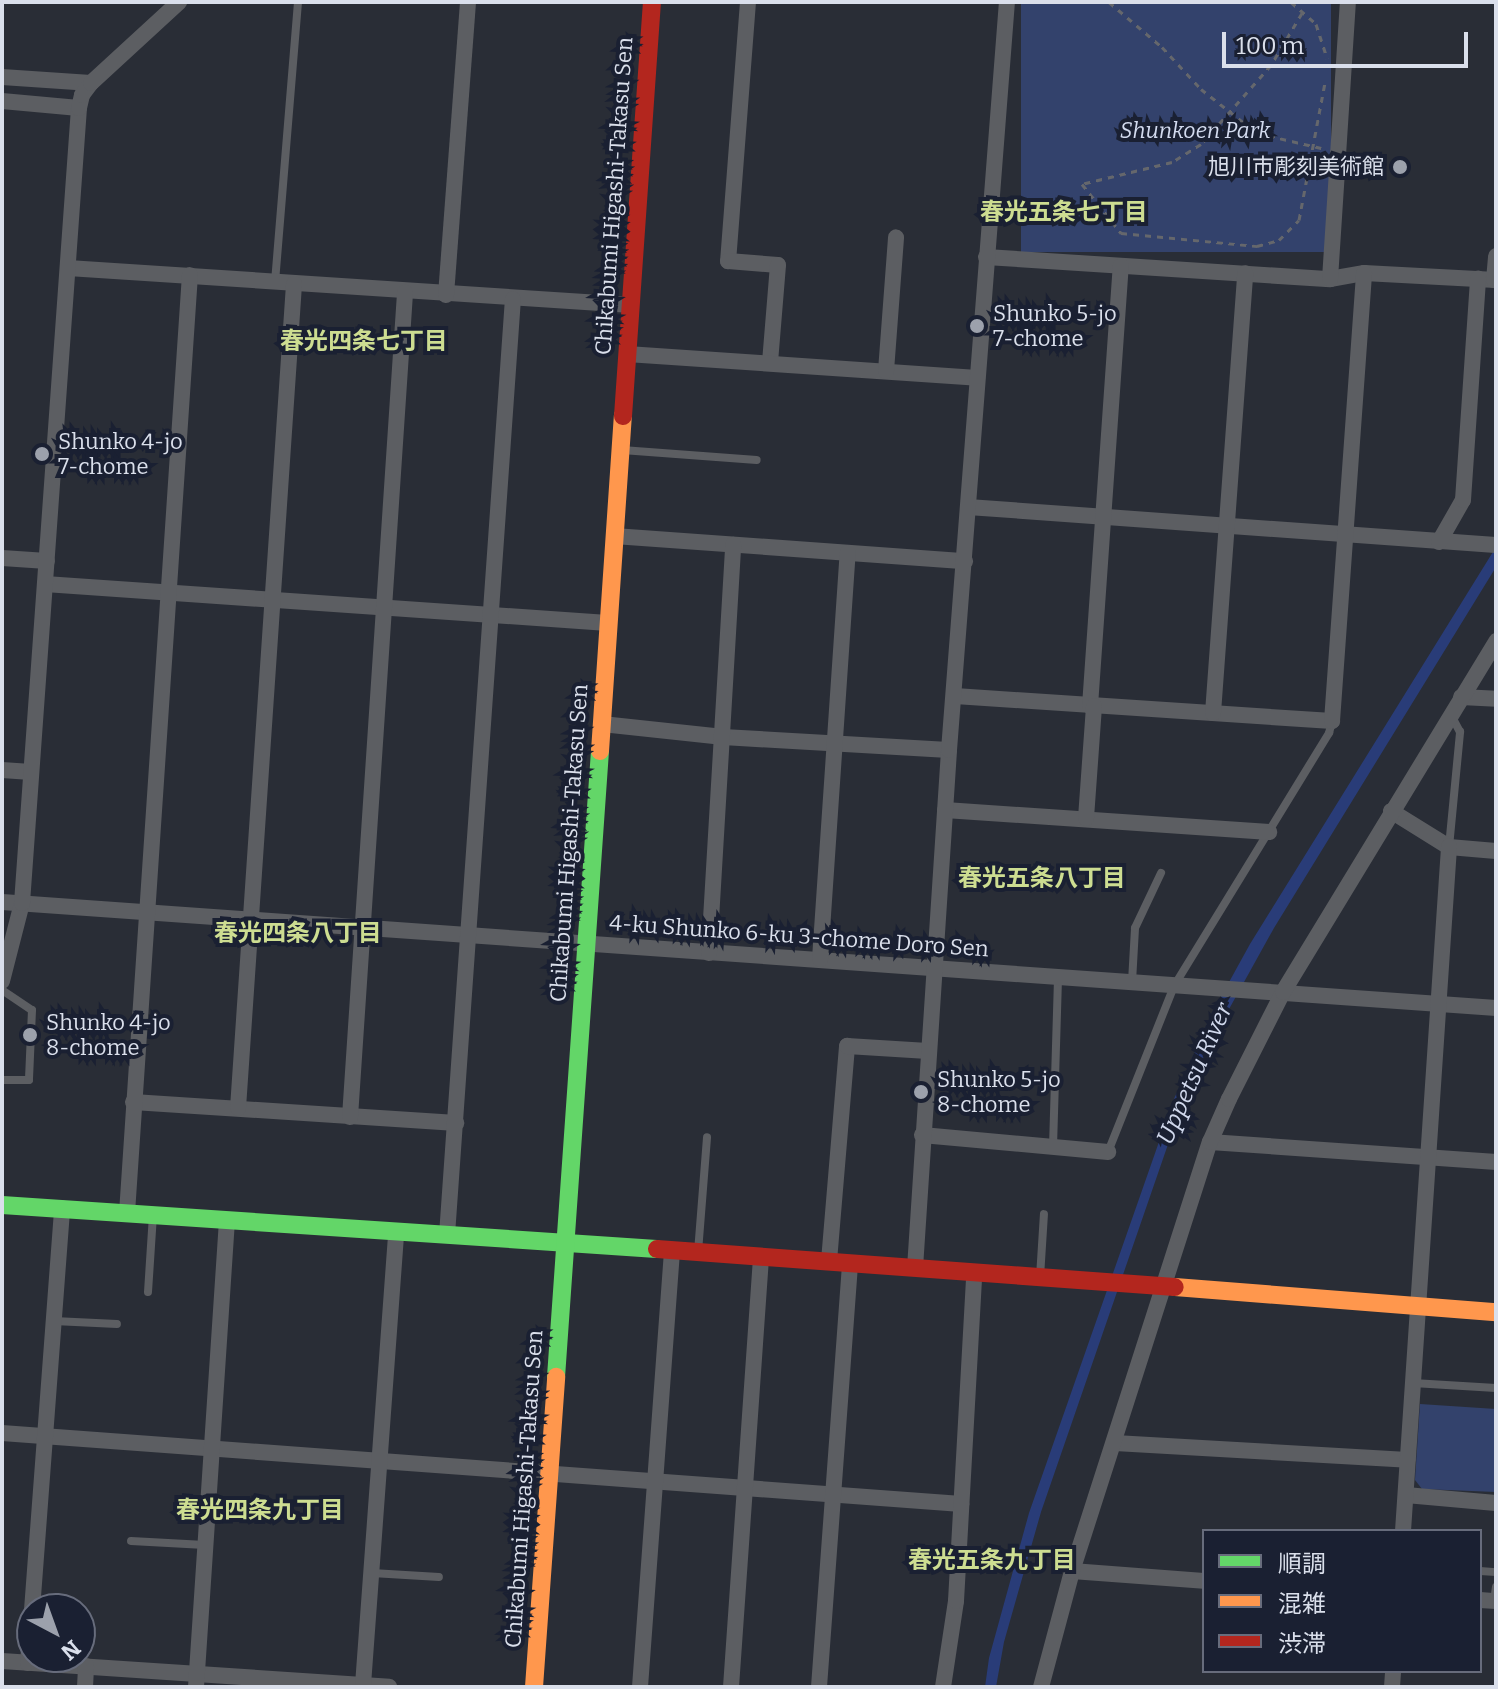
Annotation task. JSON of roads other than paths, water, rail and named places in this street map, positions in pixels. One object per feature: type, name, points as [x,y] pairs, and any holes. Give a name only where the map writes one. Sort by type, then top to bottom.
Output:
[{"type":"street","points":[[2,981],[22,903],[79,108],[82,95],[91,83],[179,2]]},
{"type":"street","points":[[446,295],[468,2]]},
{"type":"street","name":"Chikabumi Higashi-Takasu Sen","points":[[534,1687],[652,2]]},
{"type":"street","points":[[748,2],[728,261],[778,265],[770,363]]},
{"type":"street","points":[[915,1268],[949,750],[1007,2]]},
{"type":"street","points":[[1330,279],[1348,2]]},
{"type":"street","points":[[2,77],[91,83]]},
{"type":"street","points":[[2,101],[79,108]]},
{"type":"street","points":[[886,371],[896,237]]},
{"type":"street","points":[[1439,542],[1463,500],[1489,280],[1496,256]]},
{"type":"street","points":[[986,257],[1330,279],[1364,273],[1489,280]]},
{"type":"street","points":[[1086,818],[1121,266]]},
{"type":"street","points":[[68,268],[405,293],[631,305]]},
{"type":"street","points":[[1213,713],[1245,273]]},
{"type":"street","points":[[955,696],[1332,721],[1364,273]]},
{"type":"street","points":[[127,1213],[190,275]]},
{"type":"street","points":[[238,1108],[294,284]]},
{"type":"street","points":[[350,1117],[405,293]]},
{"type":"street","points":[[447,1235],[513,299]]},
{"type":"street","points":[[627,354],[977,378]]},
{"type":"street","points":[[968,507],[1496,545]]},
{"type":"street","points":[[614,536],[965,561]]},
{"type":"street","points":[[709,953],[733,545]]},
{"type":"street","points":[[820,959],[848,553]]},
{"type":"street","points":[[2,558],[47,561]]},
{"type":"street","points":[[45,584],[608,623]]},
{"type":"street","points":[[1041,1687],[1072,1571],[1115,1443],[1156,1287],[1210,1142],[1274,991],[1496,641]]},
{"type":"street","points":[[1461,697],[1496,699]]},
{"type":"street","points":[[602,724],[723,737],[949,750]]},
{"type":"street","points":[[2,770],[31,772]]},
{"type":"street","points":[[945,810],[1269,832]]},
{"type":"street","points":[[1391,811],[1449,847],[1496,851]]},
{"type":"street","points":[[1403,1529],[1449,847]]},
{"type":"street","name":"4-ku Shunko 6-ku 3-chome Doro Sen","points":[[2,902],[1496,1008]]},
{"type":"street","points":[[829,1261],[847,1046],[928,1051]]},
{"type":"street","points":[[133,1102],[456,1123]]},
{"type":"street","points":[[922,1135],[1108,1152]]},
{"type":"street","points":[[1210,1142],[1496,1162]]},
{"type":"street","points":[[2,1205],[829,1261],[1496,1312]]},
{"type":"street","points":[[33,1593],[62,1208]]},
{"type":"street","points":[[197,1680],[227,1221]]},
{"type":"street","points":[[363,1685],[396,1231]]},
{"type":"street","points":[[640,1687],[658,1482],[672,1251]]},
{"type":"street","points":[[731,1687],[761,1258]]},
{"type":"street","points":[[819,1687],[850,1263]]},
{"type":"street","points":[[943,1687],[956,1601],[974,1274]]},
{"type":"street","points":[[2,1433],[961,1504]]},
{"type":"street","points":[[1115,1443],[1408,1460]]},
{"type":"street","points":[[1406,1495],[1496,1503]]},
{"type":"street","points":[[1072,1571],[1202,1581]]},
{"type":"street","points":[[96,1667],[197,1680],[389,1687]]},
{"type":"lane","points":[[275,282],[298,2]]},
{"type":"lane","points":[[620,450],[757,460]]},
{"type":"lane","points":[[1449,847],[1460,732],[1450,714]]},
{"type":"lane","points":[[1108,1152],[1179,987],[1329,733],[1332,721]]},
{"type":"lane","points":[[1132,983],[1135,928],[1161,873]]},
{"type":"lane","points":[[1053,1147],[1058,978]]},
{"type":"lane","points":[[2,990],[32,1010],[29,1080],[2,1080]]},
{"type":"lane","points":[[698,1253],[707,1137]]},
{"type":"lane","points":[[1039,1278],[1044,1214]]},
{"type":"lane","points":[[148,1292],[153,1215]]},
{"type":"lane","points":[[53,1321],[117,1324]]},
{"type":"lane","points":[[1413,1383],[1496,1388]]},
{"type":"lane","points":[[131,1541],[206,1545]]},
{"type":"lane","points":[[371,1573],[439,1577]]},
{"type":"water","name":"Uppetsu River","points":[[1496,547],[1496,567],[1274,928],[1208,1047],[1174,1127],[1041,1512],[1004,1642],[996,1687],[985,1687],[989,1658],[1029,1513],[1174,1099],[1212,1013],[1250,944]]},
{"type":"place","name":"旭川市彫刻美術館","points":[[1400,167]]},
{"type":"place","name":"Shunko 5-jo 7-chome","points":[[977,326]]},
{"type":"place","name":"Shunko 4-jo 7-chome","points":[[42,454]]},
{"type":"place","name":"Shunko 4-jo 8-chome","points":[[30,1035]]},
{"type":"place","name":"Shunko 5-jo 8-chome","points":[[921,1092]]},
{"type":"district","name":"春光五条七丁目","points":[[1064,213]]},
{"type":"district","name":"春光四条七丁目","points":[[364,342]]},
{"type":"district","name":"春光五条八丁目","points":[[1042,879]]},
{"type":"district","name":"春光四条八丁目","points":[[298,934]]},
{"type":"district","name":"春光四条九丁目","points":[[260,1511]]},
{"type":"district","name":"春光五条九丁目","points":[[992,1561]]},
{"type":"park label","name":"Shunkoen Park","points":[[1195,131]]}]
